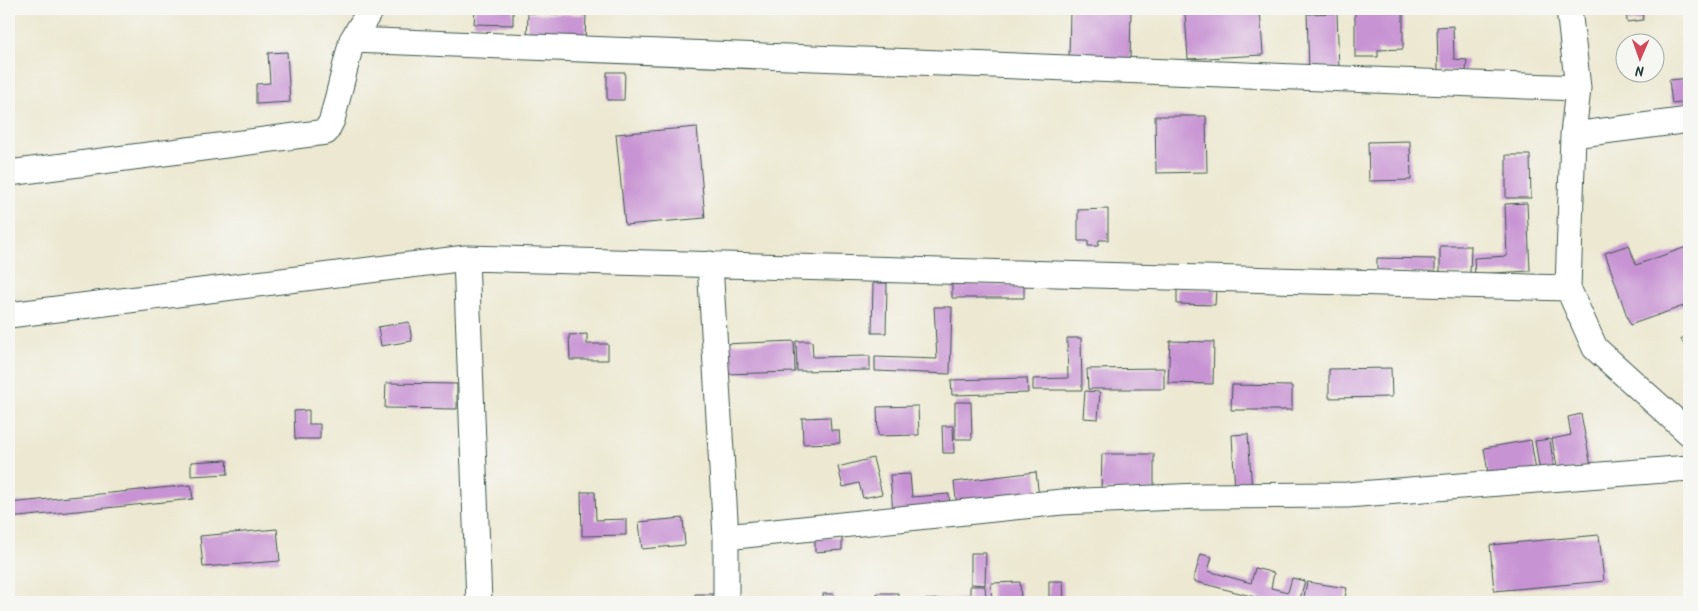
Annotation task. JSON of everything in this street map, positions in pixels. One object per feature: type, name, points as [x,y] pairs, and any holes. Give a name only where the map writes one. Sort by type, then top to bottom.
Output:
[{"type":"street","points":[[9,173],[326,132],[332,120],[352,40],[371,9]]},
{"type":"street","points":[[1569,9],[1578,88],[1573,135],[1568,288],[1595,348],[1689,433]]},
{"type":"street","points":[[352,40],[1578,88]]},
{"type":"street","points":[[1573,135],[1689,120]]},
{"type":"street","points":[[9,315],[466,258],[1568,288]]},
{"type":"street","points":[[466,258],[479,602]]},
{"type":"street","points":[[710,264],[726,537],[726,602]]},
{"type":"street","points":[[726,537],[1062,502],[1199,496],[1347,494],[1689,468]]},
{"type":"building","points":[[475,9],[513,9],[513,25],[474,24]]},
{"type":"building","points":[[1070,9],[1131,9],[1130,61],[1069,59]]},
{"type":"building","points":[[1260,9],[1263,55],[1188,59],[1185,12]]},
{"type":"building","points":[[1355,9],[1403,9],[1403,49],[1378,50],[1378,57],[1355,57]]},
{"type":"building","points":[[1626,9],[1642,9],[1643,20],[1627,22]]},
{"type":"building","points":[[528,13],[586,15],[585,42],[527,40]]},
{"type":"building","points":[[1337,13],[1339,69],[1309,70],[1307,14]]},
{"type":"building","points":[[1453,26],[1454,59],[1467,60],[1466,71],[1438,70],[1437,27]]},
{"type":"building","points":[[287,52],[290,102],[256,104],[256,84],[270,83],[268,53]]},
{"type":"building","points":[[607,72],[625,72],[624,100],[607,100]]},
{"type":"building","points":[[1689,78],[1689,102],[1672,104],[1669,80]]},
{"type":"building","points":[[1155,116],[1206,116],[1207,172],[1156,173]]},
{"type":"building","points":[[697,127],[705,218],[625,225],[616,134]]},
{"type":"building","points":[[1410,141],[1411,180],[1369,181],[1368,142]]},
{"type":"building","points":[[1506,155],[1530,155],[1531,198],[1506,198]]},
{"type":"building","points":[[1527,203],[1530,271],[1475,274],[1474,258],[1507,256],[1505,204]]},
{"type":"building","points":[[1108,209],[1108,240],[1099,240],[1098,246],[1088,246],[1088,241],[1078,241],[1078,210]]},
{"type":"building","points":[[1629,245],[1636,265],[1689,246],[1689,304],[1630,325],[1605,253]]},
{"type":"building","points":[[1440,246],[1471,246],[1470,274],[1440,274]]},
{"type":"building","points":[[1377,258],[1435,259],[1435,273],[1377,271]]},
{"type":"building","points":[[873,283],[887,283],[886,333],[872,333]]},
{"type":"building","points":[[952,284],[1024,285],[1024,298],[952,298]]},
{"type":"building","points":[[1177,289],[1216,290],[1215,305],[1177,304]]},
{"type":"building","points":[[934,307],[952,307],[950,374],[875,371],[875,357],[937,359]]},
{"type":"building","points":[[409,322],[412,341],[381,346],[378,327]]},
{"type":"building","points":[[587,334],[587,344],[608,344],[608,360],[570,360],[569,335]]},
{"type":"building","points":[[1689,334],[1689,355],[1681,339]]},
{"type":"building","points":[[1067,338],[1081,338],[1082,390],[1033,390],[1033,379],[1068,378]]},
{"type":"building","points":[[794,341],[795,372],[724,374],[723,344]]},
{"type":"building","points":[[796,341],[812,341],[813,357],[870,356],[870,370],[797,371]]},
{"type":"building","points":[[1170,341],[1214,342],[1213,384],[1168,383]]},
{"type":"building","points":[[1164,368],[1164,389],[1088,389],[1087,369]]},
{"type":"building","points":[[1391,368],[1392,397],[1329,398],[1329,369]]},
{"type":"building","points":[[1027,378],[1028,393],[952,395],[951,380]]},
{"type":"building","points":[[386,383],[457,384],[457,409],[385,408]]},
{"type":"building","points":[[1232,385],[1292,386],[1292,410],[1231,410]]},
{"type":"building","points":[[1085,391],[1100,392],[1098,419],[1083,418]]},
{"type":"building","points":[[955,402],[971,402],[972,439],[955,439]]},
{"type":"building","points":[[918,406],[919,435],[878,436],[877,407]]},
{"type":"building","points":[[309,410],[309,424],[320,424],[320,439],[295,439],[294,411]]},
{"type":"building","points":[[1581,414],[1591,466],[1558,472],[1552,439],[1571,435],[1568,417]]},
{"type":"building","points":[[830,417],[831,430],[839,430],[840,443],[803,444],[802,418]]},
{"type":"building","points":[[942,426],[953,426],[954,453],[943,453]]},
{"type":"building","points":[[1248,434],[1252,491],[1235,492],[1232,435]]},
{"type":"building","points":[[1550,439],[1554,470],[1540,472],[1535,441]]},
{"type":"building","points":[[1531,440],[1536,471],[1489,479],[1484,448]]},
{"type":"building","points":[[1102,454],[1154,454],[1154,491],[1101,490]]},
{"type":"building","points":[[873,458],[882,494],[863,498],[859,483],[843,487],[838,467]]},
{"type":"building","points":[[227,460],[228,474],[191,476],[191,462]]},
{"type":"building","points":[[1036,472],[1039,497],[957,507],[954,482]]},
{"type":"building","points":[[910,474],[912,497],[949,494],[950,508],[893,513],[890,475]]},
{"type":"building","points":[[191,485],[193,499],[9,518],[9,503]]},
{"type":"building","points":[[581,492],[595,492],[596,520],[626,519],[626,535],[582,536]]},
{"type":"building","points":[[683,518],[685,545],[642,549],[639,522]]},
{"type":"building","points":[[277,529],[280,561],[203,567],[200,536]]},
{"type":"building","points":[[1599,535],[1604,581],[1494,591],[1490,545]]},
{"type":"building","points":[[842,537],[842,550],[815,552],[815,538]]},
{"type":"building","points":[[971,553],[986,553],[985,585],[971,584]]},
{"type":"building","points":[[1201,554],[1212,557],[1208,571],[1251,583],[1255,568],[1274,573],[1271,588],[1288,592],[1292,578],[1305,581],[1299,602],[1274,602],[1193,581]]},
{"type":"building","points":[[1049,581],[1063,581],[1064,602],[992,602],[991,583],[1020,582],[1021,600],[1049,599]]},
{"type":"building","points":[[1307,582],[1347,588],[1344,602],[1303,602]]},
{"type":"building","points":[[970,586],[985,586],[986,602],[917,602],[917,600],[970,598]]},
{"type":"building","points":[[877,593],[898,593],[898,602],[877,602]]},
{"type":"building","points":[[695,594],[719,594],[719,602],[695,602]]},
{"type":"building","points":[[823,594],[834,594],[834,602],[823,602]]}]
